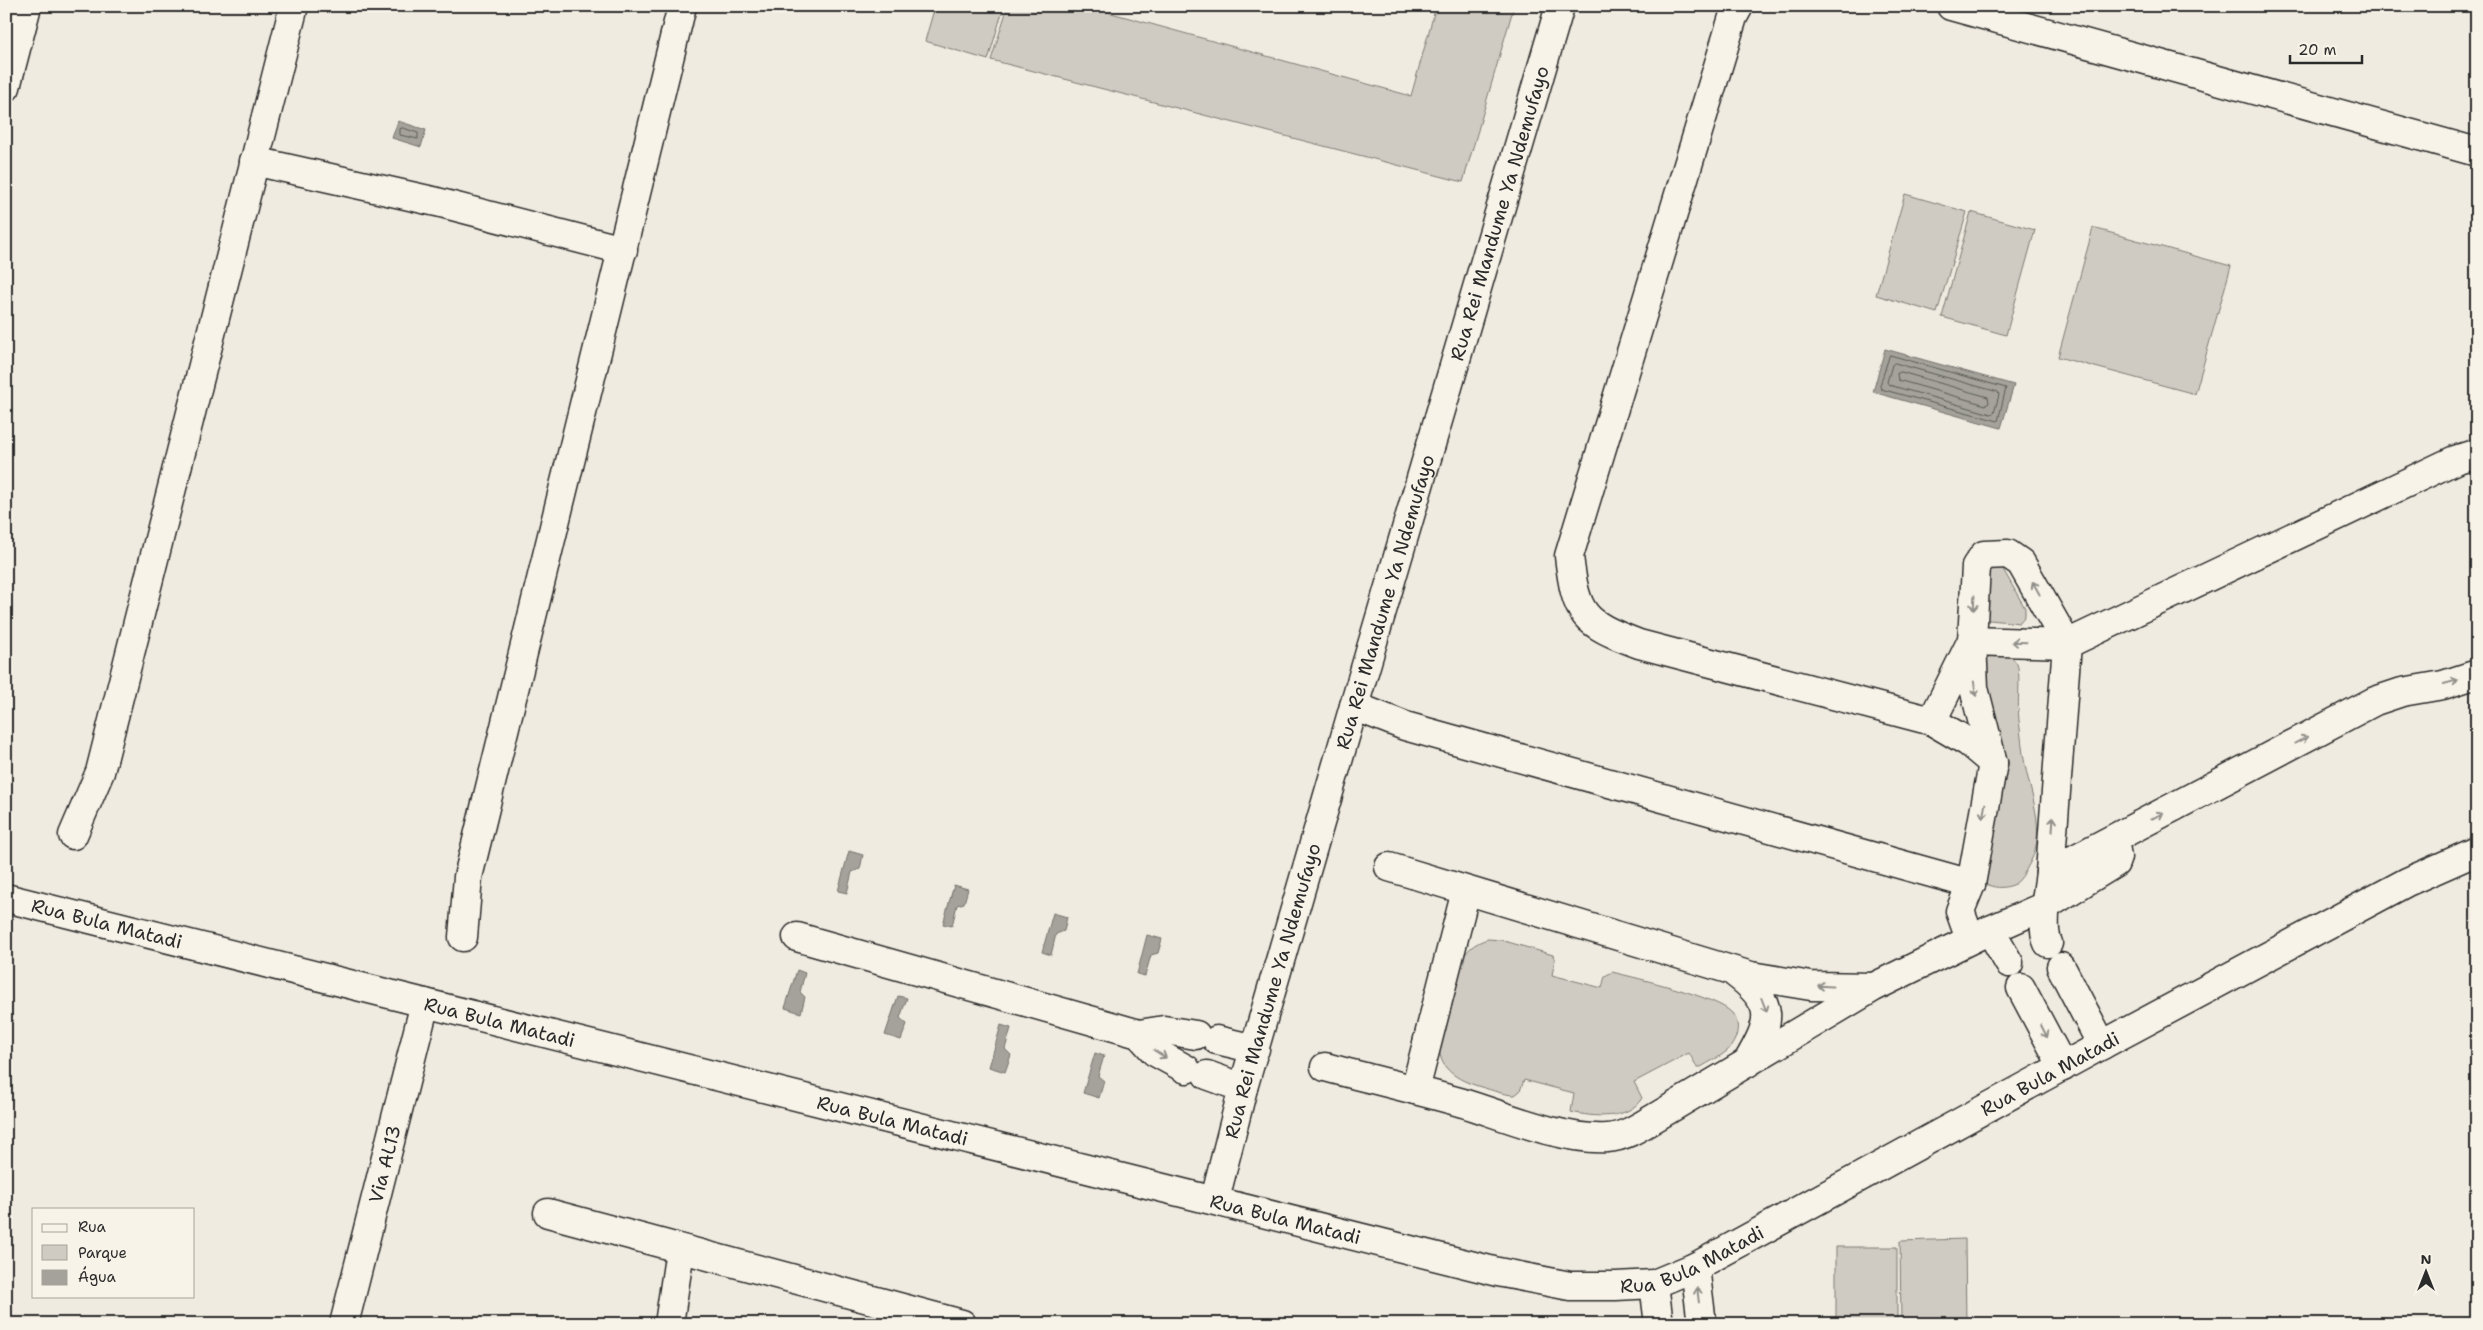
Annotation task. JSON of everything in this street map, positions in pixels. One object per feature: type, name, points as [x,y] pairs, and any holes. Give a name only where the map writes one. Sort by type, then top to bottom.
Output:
[{"type":"street","points":[[6,87],[27,6]]},
{"type":"street","points":[[73,835],[100,772],[294,6]]},
{"type":"street","points":[[463,937],[468,877],[682,6]]},
{"type":"street","name":"Rua Rei Mandume Ya Ndemufayo","points":[[1215,1199],[1243,1088],[1560,6]]},
{"type":"street","points":[[1739,6],[1733,17],[1569,556],[1573,590],[1589,620],[1604,631],[1639,644],[1932,721],[1968,742],[1993,763]]},
{"type":"street","points":[[1951,6],[2477,152]]},
{"type":"street","points":[[254,161],[437,202],[623,250]]},
{"type":"street","points":[[1972,641],[2067,644],[2455,460],[2477,453]]},
{"type":"street","points":[[2009,963],[1960,912],[1971,884],[1993,763],[1974,688],[1972,641],[1976,566],[1984,555],[2008,554],[2022,563],[2067,644],[2045,937],[2048,943]]},
{"type":"street","points":[[1932,721],[1972,641]]},
{"type":"street","points":[[2050,872],[2375,701],[2402,692],[2443,685],[2477,674]]},
{"type":"street","points":[[1354,706],[1414,729],[1971,884]]},
{"type":"street","points":[[1326,1067],[1415,1090],[1566,1134],[1588,1138],[1609,1138],[1628,1132],[1874,987],[1980,934],[2047,906],[2115,863],[2117,857],[2114,838]]},
{"type":"street","name":"Rua Bula Matadi","points":[[10,900],[1215,1199],[1443,1259],[1570,1286],[1654,1284],[1695,1267],[2102,1045],[2407,882],[2477,852]]},
{"type":"street","points":[[1389,867],[1732,970],[1787,983],[1839,987],[1874,987]]},
{"type":"street","points":[[1415,1090],[1466,891]]},
{"type":"street","points":[[797,937],[1139,1034],[1164,1030],[1206,1037],[1255,1049]]},
{"type":"street","points":[[2061,967],[2102,1045]]},
{"type":"street","points":[[1732,970],[1751,985],[1761,997],[1768,1014],[1764,1028],[1747,1063]]},
{"type":"street","points":[[2022,988],[2062,1067]]},
{"type":"street","name":"Via AL13","points":[[344,1324],[425,1003]]},
{"type":"street","points":[[1139,1034],[1155,1052],[1196,1072],[1243,1088]]},
{"type":"street","points":[[548,1213],[680,1250],[962,1324]]},
{"type":"street","points":[[669,1324],[680,1250]]},
{"type":"street","points":[[1695,1267],[1702,1324]]},
{"type":"street","points":[[1654,1284],[1658,1324]]},
{"type":"green space","points":[[935,6],[1004,6],[988,60],[925,41]]},
{"type":"green space","points":[[1008,6],[1086,6],[1411,96],[1436,6],[1514,6],[1463,182],[991,60]]},
{"type":"green space","points":[[1905,194],[1967,212],[1937,313],[1876,295]]},
{"type":"green space","points":[[1971,212],[2035,230],[2006,335],[1942,317]]},
{"type":"green space","points":[[2093,228],[2231,266],[2195,394],[2058,357]]},
{"type":"green space","points":[[2000,564],[2025,608],[2025,616],[2019,623],[1980,619],[1981,571]]},
{"type":"green space","points":[[2004,651],[2011,656],[2018,669],[2022,743],[2036,817],[2037,843],[2033,856],[2017,882],[2008,887],[1999,887],[1990,886],[1978,879],[1996,792],[1968,658]]},
{"type":"green space","points":[[1488,939],[1501,940],[1553,955],[1555,960],[1552,975],[1602,988],[1605,976],[1612,972],[1676,989],[1711,1001],[1724,1007],[1735,1017],[1737,1022],[1736,1037],[1727,1051],[1701,1067],[1697,1067],[1689,1053],[1634,1082],[1642,1098],[1628,1111],[1610,1116],[1571,1112],[1574,1093],[1524,1080],[1520,1091],[1515,1095],[1498,1092],[1463,1080],[1451,1072],[1443,1063],[1439,1040],[1441,1027],[1461,961],[1471,948]]},
{"type":"green space","points":[[1965,1239],[1966,1324],[1901,1324],[1900,1241]]},
{"type":"green space","points":[[1836,1247],[1897,1247],[1897,1324],[1836,1324]]},
{"type":"water","points":[[398,121],[426,130],[421,147],[392,138]]},
{"type":"water","points":[[1885,349],[2014,385],[2001,428],[1873,392]]},
{"type":"water","points":[[849,851],[863,855],[860,869],[852,872],[847,893],[838,891]]},
{"type":"water","points":[[954,885],[968,889],[964,903],[957,905],[952,926],[943,924]]},
{"type":"water","points":[[1053,913],[1067,917],[1064,931],[1056,934],[1051,955],[1042,952]]},
{"type":"water","points":[[1147,935],[1162,939],[1158,953],[1151,955],[1145,976],[1137,974]]},
{"type":"water","points":[[797,970],[805,973],[800,992],[805,997],[801,1013],[785,1008]]},
{"type":"water","points":[[898,996],[907,998],[900,1018],[907,1024],[901,1040],[885,1035]]},
{"type":"water","points":[[1001,1025],[1011,1028],[1005,1049],[1011,1055],[1005,1072],[989,1067]]},
{"type":"water","points":[[1095,1053],[1104,1056],[1098,1076],[1104,1081],[1099,1098],[1083,1093]]}]
